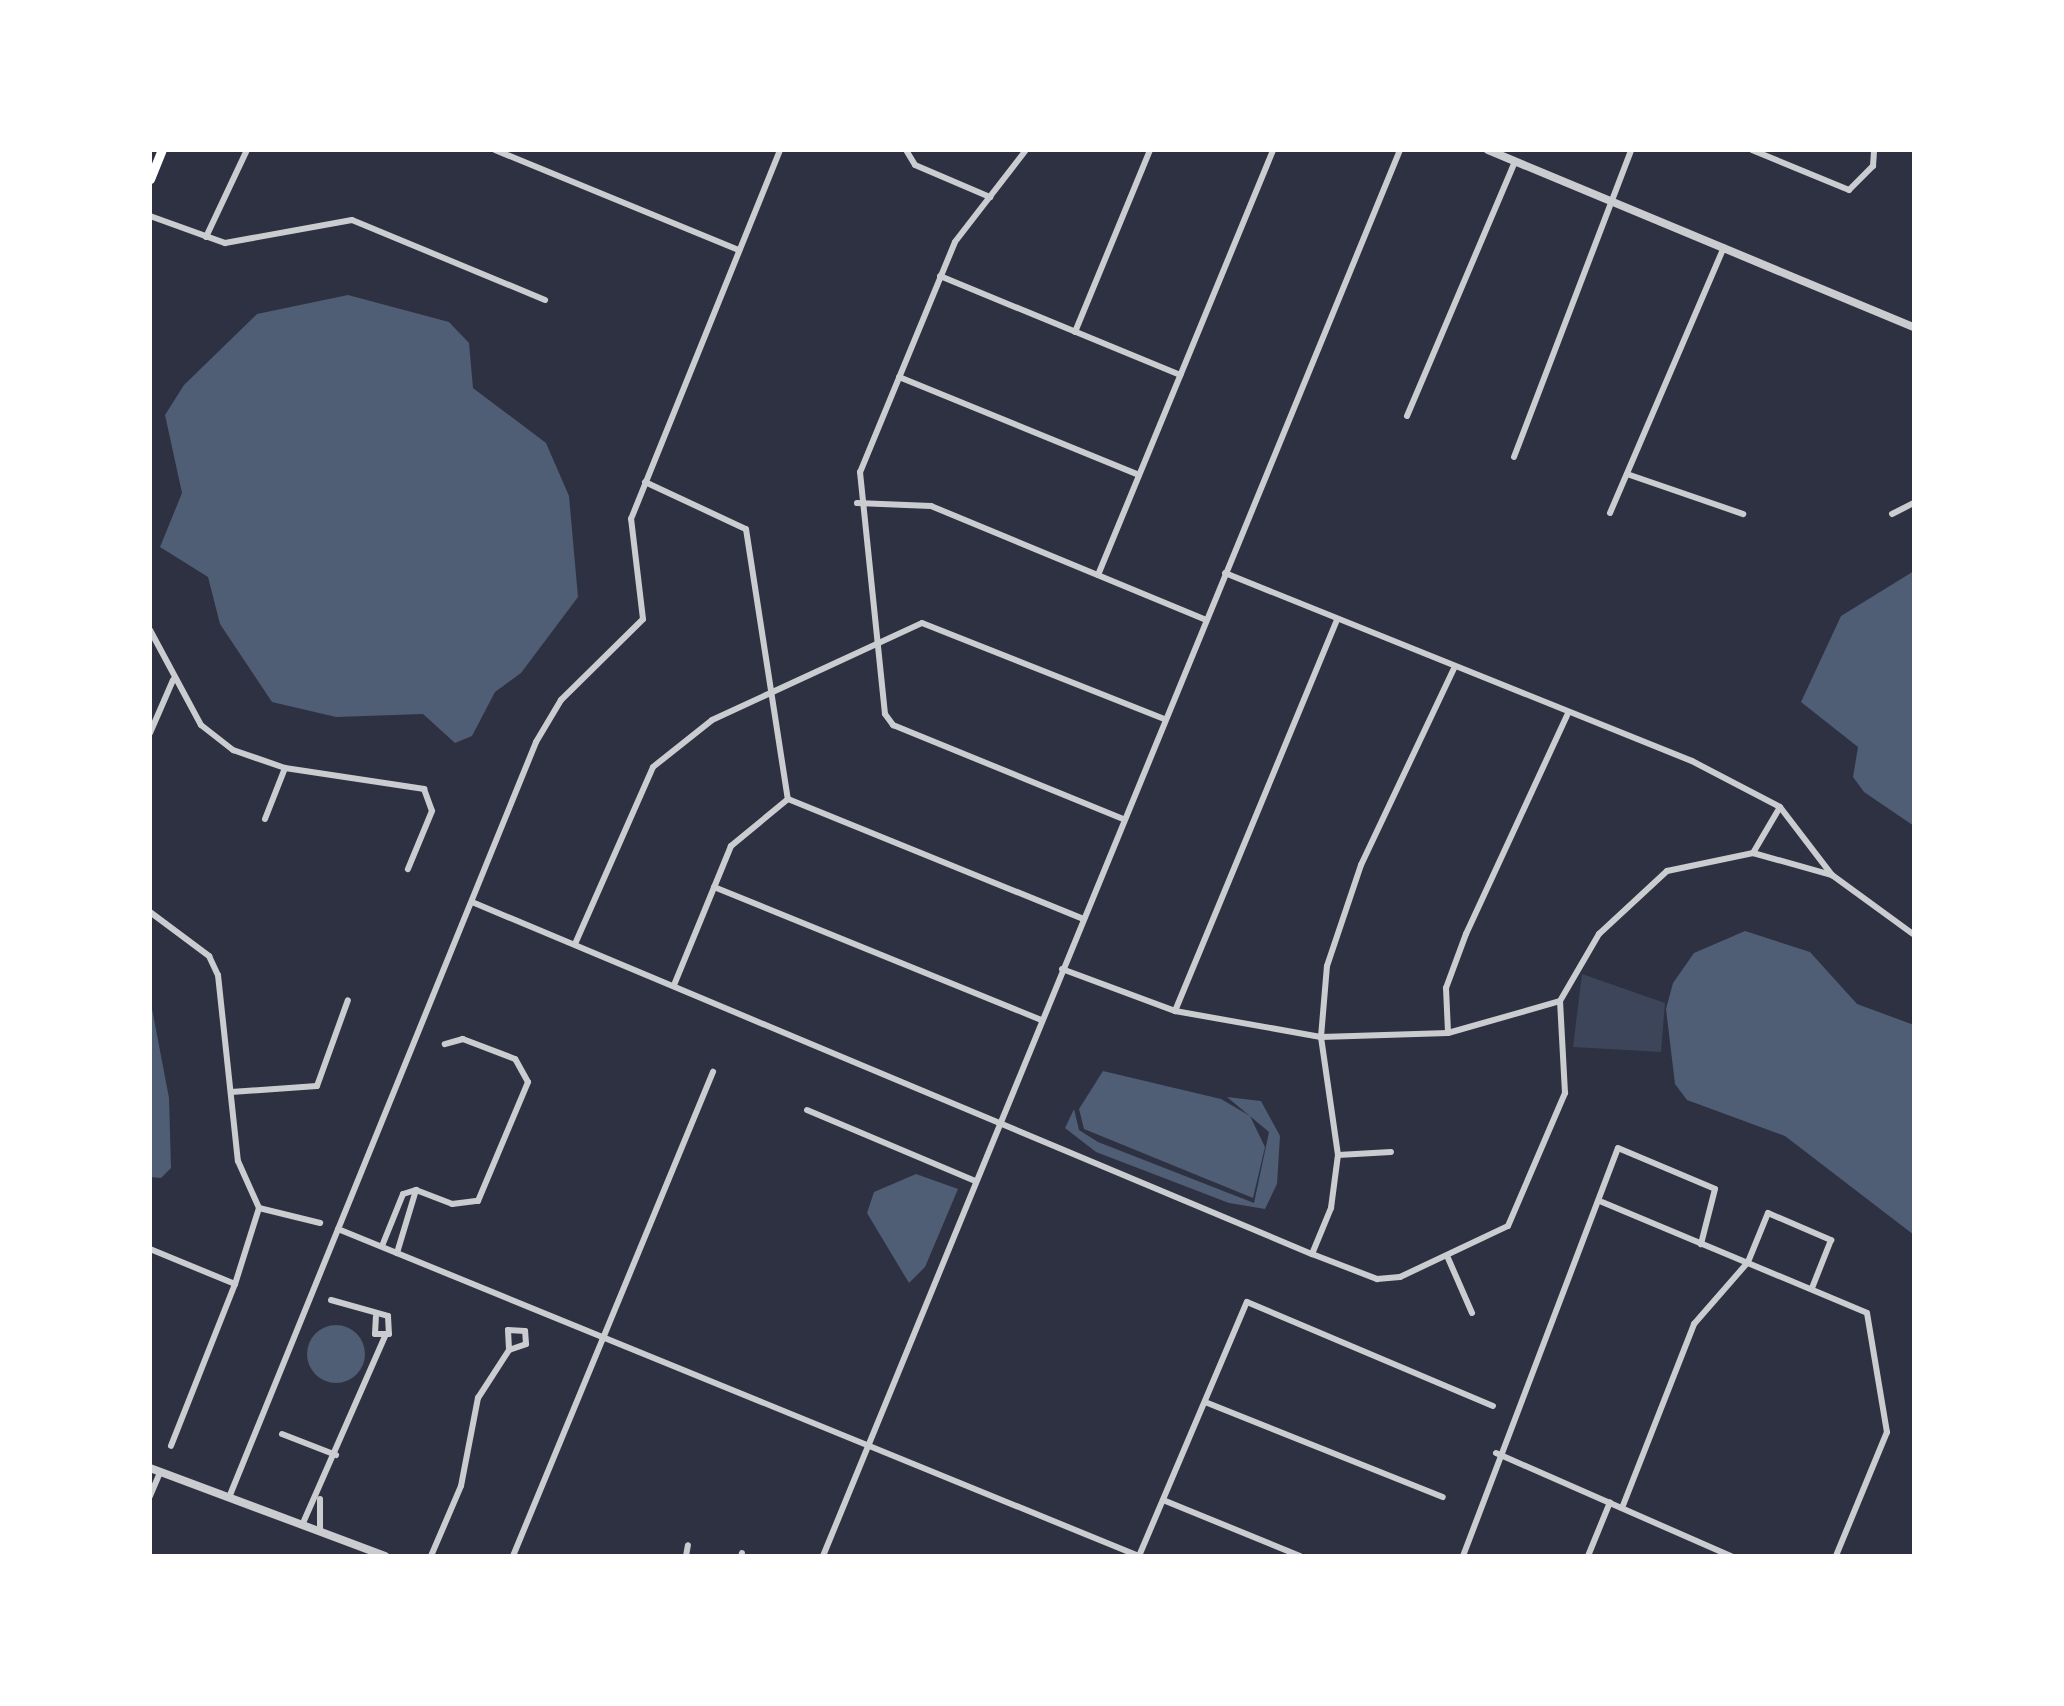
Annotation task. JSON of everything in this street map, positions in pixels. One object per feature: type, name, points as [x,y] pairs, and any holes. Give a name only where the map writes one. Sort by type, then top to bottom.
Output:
[{"type":"main road","points":[[150,179],[162,150]]},
{"type":"street","points":[[206,236],[247,150]]},
{"type":"street","points":[[495,150],[739,250]]},
{"type":"street","points":[[230,1495],[548,720],[643,619],[628,534],[645,482],[780,150]]},
{"type":"street","points":[[906,150],[915,165],[990,197]]},
{"type":"street","points":[[1026,150],[964,225],[898,377],[857,503],[876,646],[893,725],[1123,819]]},
{"type":"street","points":[[1075,332],[1150,150]]},
{"type":"street","points":[[1098,575],[1273,150]]},
{"type":"street","points":[[823,1556],[1400,150]]},
{"type":"street","points":[[1488,150],[1914,328]]},
{"type":"street","points":[[1514,458],[1610,222],[1609,201],[1630,152],[1620,150]]},
{"type":"street","points":[[1752,150],[1849,190],[1874,166],[1874,150]]},
{"type":"street","points":[[1407,416],[1515,161]]},
{"type":"street","points":[[150,216],[206,236],[270,240],[317,221],[352,220],[545,300]]},
{"type":"street","points":[[1610,513],[1724,247]]},
{"type":"street","points":[[940,276],[1180,375]]},
{"type":"street","points":[[898,377],[1140,475]]},
{"type":"street","points":[[1627,474],[1744,514]]},
{"type":"street","points":[[645,482],[746,529],[788,798]]},
{"type":"street","points":[[857,503],[931,506],[1206,620]]},
{"type":"street","points":[[1892,514],[1914,503]]},
{"type":"street","points":[[1225,573],[1567,715],[1692,761],[1780,807],[1832,875],[1913,934]]},
{"type":"street","points":[[1175,1011],[1338,620]]},
{"type":"street","points":[[574,944],[643,778],[712,720],[876,646],[935,625],[1164,719]]},
{"type":"street","points":[[150,630],[201,725],[233,750],[285,768],[424,789],[432,811],[408,869]]},
{"type":"street","points":[[1312,1254],[1332,1208],[1338,1155],[1321,1037],[1321,996],[1344,911],[1454,668]]},
{"type":"street","points":[[150,733],[173,679]]},
{"type":"street","points":[[1448,1032],[1446,988],[1466,934],[1567,715]]},
{"type":"street","points":[[265,819],[285,768]]},
{"type":"street","points":[[674,985],[736,838],[788,798]]},
{"type":"street","points":[[788,798],[1083,919]]},
{"type":"street","points":[[1753,853],[1780,807]]},
{"type":"street","points":[[472,902],[1001,1119],[1377,1279],[1448,1258],[1497,1238],[1518,1208],[1565,1093],[1560,1001],[1599,934],[1643,886],[1688,861],[1753,853],[1832,875]]},
{"type":"street","points":[[714,887],[1042,1020]]},
{"type":"street","points":[[150,912],[209,956],[218,974],[238,1161],[259,1208],[171,1446]]},
{"type":"street","points":[[1062,970],[1175,1011],[1321,1037],[1448,1032],[1560,1001]]},
{"type":"street","points":[[232,1092],[317,1086],[348,1000]]},
{"type":"street","points":[[382,1246],[403,1194],[416,1190],[452,1204],[478,1201],[528,1082],[515,1058],[463,1039],[444,1044]]},
{"type":"street","points":[[512,1556],[712,1072]]},
{"type":"street","points":[[807,1110],[975,1181]]},
{"type":"street","points":[[1464,1556],[1496,1453],[1602,1202],[1618,1148],[1715,1189],[1701,1244]]},
{"type":"street","points":[[1338,1155],[1391,1152]]},
{"type":"street","points":[[397,1253],[416,1190]]},
{"type":"street","points":[[1602,1202],[1868,1312],[1887,1432],[1836,1556]]},
{"type":"street","points":[[259,1208],[320,1222]]},
{"type":"street","points":[[1622,1508],[1694,1324],[1748,1262],[1768,1213],[1831,1240],[1812,1288]]},
{"type":"street","points":[[338,1229],[1139,1556],[1246,1302],[1493,1406]]},
{"type":"street","points":[[150,1249],[234,1284]]},
{"type":"street","points":[[1448,1258],[1472,1313]]},
{"type":"street","points":[[304,1523],[319,1498],[391,1319],[331,1300]]},
{"type":"street","points":[[376,1317],[372,1330],[386,1336]]},
{"type":"street","points":[[432,1556],[462,1486],[478,1398],[508,1350]]},
{"type":"street","points":[[1205,1402],[1443,1498]]},
{"type":"street","points":[[282,1434],[336,1455]]},
{"type":"street","points":[[1496,1453],[1732,1556]]},
{"type":"street","points":[[150,1468],[304,1523],[379,1555]]},
{"type":"street","points":[[150,1496],[160,1472]]},
{"type":"street","points":[[319,1498],[320,1530]]},
{"type":"street","points":[[1163,1500],[1300,1556]]},
{"type":"street","points":[[1588,1556],[1610,1502]]},
{"type":"street","points":[[686,1556],[688,1545]]},
{"type":"shaded area","points":[[348,295],[449,322],[469,343],[473,388],[546,443],[569,496],[578,597],[521,673],[495,692],[472,736],[455,743],[423,714],[336,717],[272,702],[220,624],[208,577],[160,547],[182,493],[165,415],[184,385],[257,314]]},
{"type":"shaded area","points":[[1914,571],[1914,826],[1864,792],[1853,777],[1858,747],[1801,702],[1841,616]]},
{"type":"shaded area","points":[[1745,931],[1810,952],[1857,1004],[1914,1025],[1914,1235],[1785,1136],[1687,1100],[1675,1084],[1666,1009],[1673,983],[1694,953]]},
{"type":"shaded area","points":[[1582,974],[1665,1003],[1661,1052],[1573,1047]]},
{"type":"shaded area","points":[[150,998],[169,1098],[171,1168],[161,1178],[150,1177]]},
{"type":"shaded area","points":[[1103,1071],[1221,1099],[1250,1116],[1265,1147],[1253,1198],[1084,1129],[1079,1109]]},
{"type":"shaded area","points":[[1227,1097],[1261,1101],[1280,1136],[1277,1184],[1265,1209],[1229,1203],[1096,1152],[1065,1128],[1074,1109],[1079,1130],[1098,1142],[1254,1203],[1269,1132]]},
{"type":"shaded area","points":[[916,1174],[958,1189],[925,1267],[909,1283],[867,1213],[874,1192]]},
{"type":"shaded area","points":[[336,1325],[356,1334],[365,1354],[356,1374],[336,1383],[316,1374],[307,1354],[316,1334]]}]
